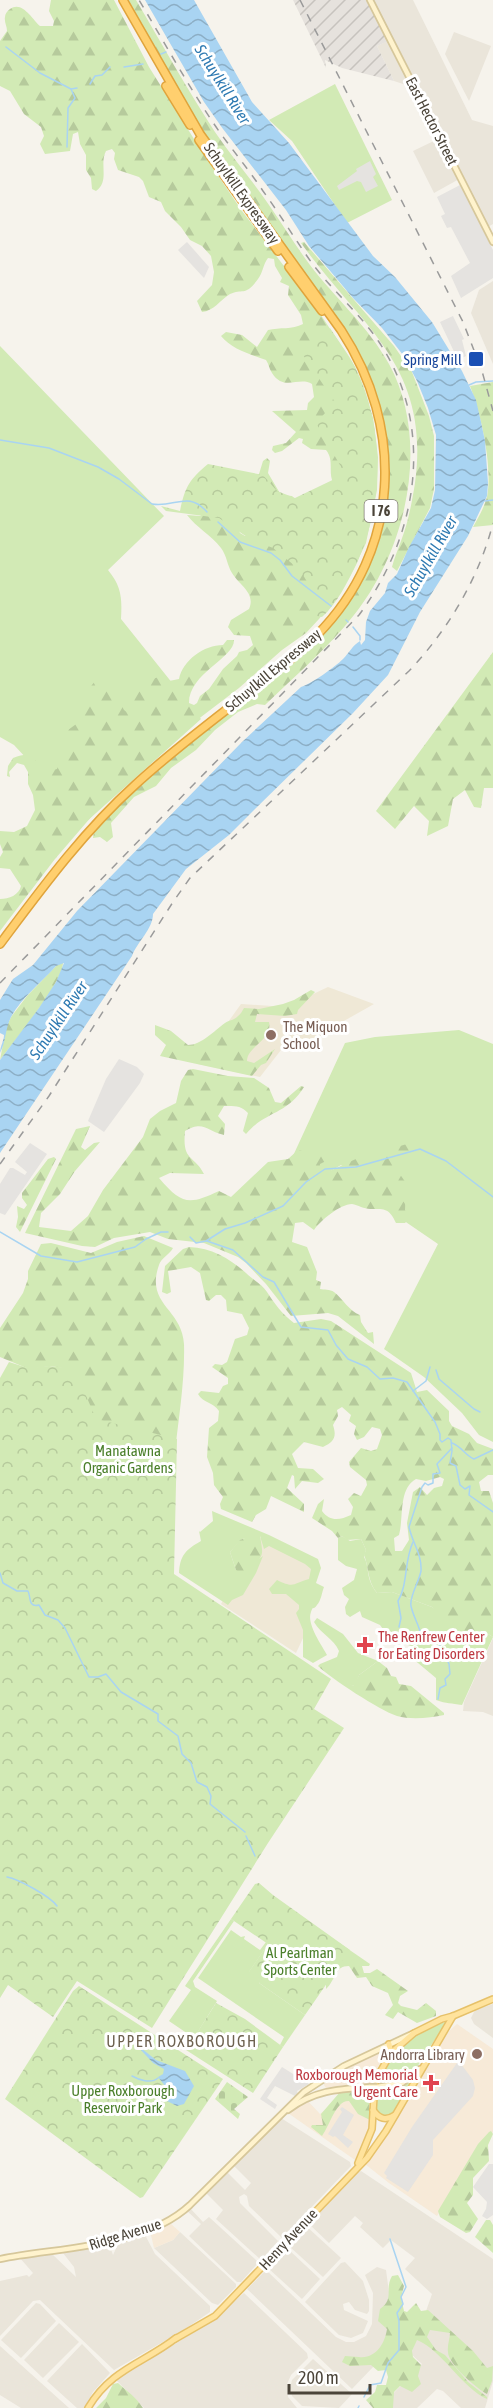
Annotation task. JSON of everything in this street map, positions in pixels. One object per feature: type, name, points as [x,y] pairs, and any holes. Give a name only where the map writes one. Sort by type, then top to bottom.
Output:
[{"type":"highway","name":"Schuylkill Expressway","points":[[0,939],[66,852],[117,796],[322,625],[348,590],[362,563],[373,532],[380,496],[382,474],[379,430],[370,395],[354,358],[204,147],[177,105],[118,0]]},
{"type":"highway","name":"Schuylkill Expressway","points":[[0,944],[71,852],[116,803],[161,762],[280,668],[324,628],[352,591],[366,563],[378,530],[384,492],[385,458],[380,417],[358,358],[341,330],[200,134],[123,0]]},
{"type":"main road","name":"East Hector Street","points":[[371,1],[493,242]]},
{"type":"main road","name":"Ridge Avenue","points":[[0,2259],[81,2248],[134,2234],[172,2219],[190,2205],[302,2094],[327,2076],[442,2019],[493,1999]]},
{"type":"main road","name":"Ridge Avenue","points":[[281,2115],[303,2099],[320,2092],[398,2084],[406,2081],[424,2064],[453,2016]]},
{"type":"main road","name":"Henry Avenue","points":[[358,2165],[371,2134],[377,2076],[391,2053],[414,2032]]},
{"type":"main road","points":[[389,2044],[391,2053]]},
{"type":"main road","name":"Henry Avenue","points":[[88,2408],[102,2388],[115,2375],[218,2311],[370,2154],[396,2115],[424,2064]]},
{"type":"main road","points":[[372,2109],[376,2115],[384,2119],[396,2115]]},
{"type":"shaded area","points":[[293,0],[370,0],[391,40],[377,46],[394,81],[342,68],[325,60],[326,68]]},
{"type":"shaded area","points":[[370,0],[413,0],[472,120],[493,126],[493,224],[486,228],[461,178],[434,193],[413,151],[440,138],[415,88],[394,81],[377,46],[390,40]]},
{"type":"shaded area","points":[[454,32],[491,46],[469,101],[445,54]]},
{"type":"shaded area","points":[[370,161],[376,174],[373,177],[378,186],[366,192],[361,182],[357,181],[339,190],[337,186],[357,171],[356,169]]},
{"type":"shaded area","points":[[460,185],[493,250],[493,278],[461,298],[451,276],[470,263],[451,227],[447,228],[441,216],[445,214],[437,197]]},
{"type":"shaded area","points":[[187,242],[209,267],[204,278],[178,250]]},
{"type":"shaded area","points":[[493,281],[493,364],[471,313],[479,290]]},
{"type":"shaded area","points":[[453,316],[464,339],[462,340],[466,356],[458,360],[440,322]]},
{"type":"shaded area","name":"The Miquon School","points":[[328,987],[374,1004],[311,1042],[301,1040],[281,1050],[260,1077],[198,1064],[241,1004],[286,1007]]},
{"type":"shaded area","points":[[119,1059],[137,1067],[144,1074],[140,1083],[104,1132],[88,1121],[106,1079]]},
{"type":"shaded area","points":[[30,1143],[47,1154],[5,1215],[0,1213],[0,1184],[10,1168],[25,1175],[27,1172],[15,1162]]},
{"type":"shaded area","points":[[257,1536],[315,1569],[303,1620],[304,1636],[296,1653],[221,1604]]},
{"type":"shaded area","points":[[493,1638],[493,1716],[483,1712],[463,1711],[464,1702]]},
{"type":"shaded area","points":[[493,2004],[493,2038],[474,2024],[471,2018],[475,2010]]},
{"type":"shaded area","points":[[457,2024],[493,2049],[493,2132],[437,2216],[365,2164],[398,2116],[446,2034]]},
{"type":"shaded area","points":[[387,2046],[388,2052],[381,2060],[371,2084],[326,2088],[324,2085],[325,2080]]},
{"type":"shaded area","points":[[457,2063],[461,2064],[473,2080],[475,2088],[473,2096],[433,2140],[433,2155],[408,2192],[386,2178],[384,2173],[412,2127]]},
{"type":"shaded area","points":[[282,2067],[309,2084],[297,2091],[298,2094],[295,2096],[275,2086],[267,2098],[277,2105],[275,2109],[260,2099]]},
{"type":"shaded area","points":[[348,2090],[370,2091],[369,2132],[355,2160],[288,2113],[306,2099],[320,2114]]},
{"type":"shaded area","points":[[342,2107],[354,2115],[343,2135],[353,2142],[348,2148],[335,2136],[328,2134],[342,2112],[340,2109]]},
{"type":"shaded area","points":[[281,2118],[350,2162],[351,2166],[282,2238],[249,2206],[247,2196],[244,2194],[239,2197],[240,2203],[278,2241],[261,2260],[216,2219],[223,2210],[206,2193],[227,2172],[245,2190],[251,2183],[233,2165]]},
{"type":"shaded area","points":[[489,2164],[493,2164],[493,2215],[487,2219],[482,2216],[487,2202],[473,2187]]},
{"type":"shaded area","points":[[361,2171],[493,2259],[493,2381],[485,2408],[461,2408],[443,2391],[437,2389],[417,2408],[391,2408],[385,2402],[422,2364],[411,2354],[432,2294],[405,2269],[415,2258],[391,2240],[383,2248],[360,2227],[363,2223],[355,2216],[329,2243],[309,2224],[356,2173]]},
{"type":"shaded area","points":[[190,2208],[203,2222],[209,2217],[257,2261],[257,2264],[241,2282],[237,2282],[189,2236],[201,2224],[187,2211]]},
{"type":"shaded area","points":[[170,2223],[180,2232],[173,2240],[154,2248],[150,2231]]},
{"type":"shaded area","points":[[306,2226],[341,2258],[323,2277],[289,2246]]},
{"type":"shaded area","points":[[180,2232],[236,2284],[236,2287],[218,2305],[212,2303],[154,2248],[173,2240]]},
{"type":"shaded area","points":[[144,2233],[155,2254],[210,2306],[210,2312],[114,2370],[40,2300],[33,2301],[0,2336],[0,2281],[27,2275],[29,2277],[33,2273],[20,2258],[52,2254],[76,2277],[74,2267],[63,2253],[109,2243],[113,2255],[120,2240]]},
{"type":"shaded area","points":[[284,2249],[289,2250],[320,2279],[302,2299],[268,2268]]},
{"type":"shaded area","points":[[345,2262],[363,2281],[369,2300],[367,2314],[355,2310],[349,2302],[343,2304],[344,2310],[368,2321],[363,2333],[351,2338],[339,2335],[305,2302],[341,2263]]},
{"type":"shaded area","points":[[377,2267],[386,2270],[393,2322],[374,2366],[352,2389],[247,2289],[266,2270],[336,2337],[346,2342],[354,2342],[366,2336],[372,2324],[373,2293],[365,2275]]},
{"type":"shaded area","points":[[244,2293],[307,2353],[308,2358],[291,2375],[287,2384],[288,2397],[297,2408],[144,2408],[116,2380],[209,2323]]},
{"type":"shaded area","points":[[36,2303],[40,2304],[56,2321],[21,2358],[1,2340]]},
{"type":"shaded area","points":[[59,2323],[79,2342],[43,2378],[24,2360]]},
{"type":"shaded area","points":[[82,2344],[110,2373],[93,2392],[84,2408],[77,2408],[47,2381]]},
{"type":"shaded area","points":[[0,2346],[69,2408],[21,2408],[0,2395]]},
{"type":"shaded area","points":[[313,2359],[352,2394],[339,2408],[302,2406],[292,2396],[290,2388],[292,2380]]},
{"type":"green space","points":[[51,0],[114,0],[149,67],[204,155],[242,211],[319,312],[355,367],[373,418],[378,457],[377,490],[366,543],[350,576],[319,619],[306,633],[184,730],[98,809],[55,859],[0,931],[0,899],[13,896],[21,886],[10,869],[0,868],[0,857],[3,852],[0,844],[0,831],[14,832],[27,826],[35,810],[33,795],[28,784],[28,772],[24,765],[17,763],[9,772],[10,777],[7,776],[8,766],[13,758],[26,755],[33,757],[44,772],[57,769],[68,743],[68,730],[79,722],[81,699],[99,676],[106,677],[124,710],[132,716],[134,711],[131,698],[142,683],[161,676],[169,681],[179,679],[185,666],[195,655],[209,648],[223,645],[227,640],[234,640],[227,653],[196,683],[189,703],[194,705],[239,652],[253,645],[250,636],[234,635],[228,627],[231,620],[249,609],[251,603],[249,594],[232,573],[221,548],[187,515],[200,516],[259,474],[263,461],[267,458],[270,461],[268,473],[281,495],[292,496],[296,500],[237,525],[240,533],[245,536],[253,536],[334,484],[330,458],[326,450],[311,449],[302,443],[303,439],[299,438],[282,451],[275,453],[272,450],[273,446],[286,443],[296,432],[272,411],[307,410],[308,403],[314,397],[312,384],[281,382],[272,373],[266,360],[236,348],[221,336],[226,332],[242,335],[257,347],[268,330],[303,324],[301,315],[288,295],[289,286],[280,282],[282,278],[274,259],[268,258],[260,277],[250,288],[230,294],[202,312],[197,301],[212,285],[214,272],[211,256],[202,246],[190,240],[165,211],[161,202],[149,197],[139,177],[118,170],[112,149],[106,151],[104,156],[102,182],[96,191],[92,189],[91,178],[86,170],[86,155],[80,144],[78,132],[73,134],[70,151],[45,154],[40,144],[44,136],[41,127],[24,114],[10,91],[0,86],[0,41],[7,31],[6,13],[14,7],[19,7],[40,26],[53,26],[54,21],[49,11]]},
{"type":"green space","points":[[125,0],[136,0],[215,132],[310,265],[381,350],[402,394],[409,426],[410,460],[407,494],[388,559],[354,615],[322,650],[265,705],[257,704],[238,712],[215,730],[196,750],[171,768],[156,786],[134,797],[111,823],[113,837],[107,842],[100,837],[93,838],[94,830],[110,814],[176,755],[296,660],[332,624],[355,591],[372,556],[383,520],[388,482],[387,445],[380,408],[367,371],[349,335],[198,124]]},
{"type":"green space","points":[[335,84],[392,200],[347,223],[292,141],[269,120]]},
{"type":"green space","points":[[304,242],[394,346],[412,372],[429,416],[434,436],[434,489],[430,508],[397,571],[392,567],[408,520],[415,483],[417,442],[412,408],[402,377],[386,350],[301,243]]},
{"type":"green space","points":[[330,328],[352,362],[365,390],[376,439],[377,465],[376,490],[366,540],[346,585],[333,606],[322,617],[317,616],[318,600],[300,570],[273,548],[250,539],[219,518],[166,511],[161,506],[180,511],[189,485],[208,464],[263,475],[277,491],[295,498],[345,474],[316,423],[335,402],[301,352]]},
{"type":"green space","points":[[0,346],[164,516],[108,570],[120,593],[121,619],[201,719],[86,822],[14,745],[0,737]]},
{"type":"green space","points":[[493,382],[493,525],[473,527],[487,497],[488,471],[482,426],[470,386]]},
{"type":"green space","points":[[493,652],[493,788],[484,788],[481,808],[474,807],[465,790],[453,799],[448,826],[427,836],[429,821],[414,806],[395,829],[376,811]]},
{"type":"green space","points":[[63,962],[56,983],[47,997],[0,1060],[6,1028],[11,1017],[27,996],[56,966]]},
{"type":"green space","points":[[311,990],[315,992],[297,1014],[285,1016],[257,1014],[255,1022],[269,1022],[269,1028],[264,1038],[251,1051],[247,1061],[254,1063],[275,1049],[266,1063],[261,1065],[252,1076],[160,1056],[166,1045],[155,1035],[155,1025],[171,1031],[188,1045],[193,1044],[203,1040],[237,1017],[244,1008],[259,1009],[283,1004]]},
{"type":"green space","points":[[459,1030],[493,1044],[493,1442],[479,1435],[462,1413],[424,1377],[384,1349],[438,1244],[378,1203],[387,1185],[341,1165],[269,1208],[345,1043],[375,1037]]},
{"type":"green space","points":[[188,1070],[228,1076],[254,1078],[269,1088],[275,1102],[281,1103],[301,1086],[304,1087],[290,1103],[261,1121],[246,1134],[243,1131],[248,1113],[234,1106],[224,1106],[218,1116],[225,1124],[224,1135],[201,1126],[185,1131],[187,1153],[204,1174],[170,1173],[159,1178],[180,1198],[186,1200],[200,1199],[219,1191],[231,1197],[268,1162],[288,1159],[298,1150],[332,1158],[320,1164],[319,1176],[358,1158],[414,1142],[415,1156],[399,1164],[397,1170],[406,1183],[405,1210],[409,1219],[405,1223],[396,1223],[386,1210],[368,1209],[352,1204],[331,1214],[314,1230],[303,1222],[295,1223],[292,1242],[307,1247],[317,1272],[316,1280],[321,1282],[320,1289],[334,1292],[360,1315],[361,1322],[368,1333],[373,1332],[374,1344],[338,1316],[328,1313],[291,1316],[246,1263],[238,1257],[204,1243],[168,1239],[150,1232],[114,1238],[95,1247],[25,1233],[76,1129],[90,1126],[81,1147],[85,1150],[94,1143],[100,1142],[75,1171],[60,1194],[41,1213],[39,1227],[71,1231],[88,1216],[103,1190],[143,1137],[150,1119],[176,1103],[181,1081]]},
{"type":"green space","points":[[54,1157],[56,1159],[20,1232],[16,1227],[17,1206],[24,1209],[27,1205],[22,1198],[22,1193],[48,1159]]},
{"type":"green space","points":[[144,1236],[173,1248],[160,1263],[156,1278],[160,1298],[177,1322],[184,1344],[183,1384],[175,1451],[98,1424],[62,1368],[51,1366],[29,1369],[0,1357],[0,1328],[23,1293],[28,1271],[41,1244],[51,1243],[91,1253],[117,1242]]},
{"type":"green space","points":[[189,1247],[205,1249],[233,1263],[263,1287],[279,1309],[294,1323],[321,1319],[331,1321],[411,1373],[417,1392],[427,1390],[449,1411],[449,1421],[452,1426],[469,1434],[477,1443],[493,1449],[493,1475],[488,1475],[479,1482],[481,1491],[489,1491],[493,1503],[493,1637],[488,1634],[481,1638],[469,1635],[439,1615],[432,1607],[392,1592],[377,1593],[370,1579],[364,1555],[366,1550],[361,1539],[347,1540],[342,1536],[338,1538],[332,1531],[312,1518],[318,1504],[324,1499],[322,1511],[328,1517],[339,1519],[351,1515],[353,1507],[348,1499],[354,1493],[361,1496],[367,1485],[366,1480],[350,1467],[349,1462],[361,1448],[371,1451],[377,1449],[382,1435],[380,1429],[372,1427],[364,1437],[357,1440],[354,1434],[356,1426],[349,1421],[351,1415],[342,1407],[337,1410],[338,1416],[333,1425],[335,1433],[330,1443],[323,1447],[304,1442],[292,1454],[298,1468],[313,1469],[324,1479],[318,1483],[302,1481],[295,1489],[292,1475],[287,1488],[304,1504],[304,1512],[271,1496],[266,1509],[256,1515],[252,1522],[221,1509],[220,1504],[223,1497],[214,1485],[213,1473],[207,1457],[209,1428],[218,1421],[219,1411],[198,1394],[201,1391],[219,1393],[223,1386],[228,1384],[228,1378],[212,1367],[215,1364],[222,1365],[227,1362],[235,1339],[247,1335],[249,1328],[242,1314],[227,1311],[226,1300],[221,1295],[216,1295],[209,1301],[206,1300],[200,1273],[191,1267],[168,1271],[171,1292],[167,1294],[162,1292],[165,1266],[183,1249]],"holes":[[[440,1477],[444,1479],[442,1486],[434,1488],[427,1495],[420,1487],[413,1492],[407,1523],[409,1540],[402,1551],[395,1551],[394,1538],[399,1535],[406,1489],[416,1479],[426,1481]]]},
{"type":"green space","name":"Manatawna Organic Gardens","points":[[9,1362],[28,1368],[49,1366],[68,1368],[79,1379],[96,1419],[177,1439],[174,1574],[331,1679],[314,1709],[344,1728],[268,1843],[152,2028],[77,1981],[53,2017],[8,1985],[0,1998],[0,1378]]},
{"type":"green space","points":[[212,1511],[318,1559],[321,1568],[316,1583],[324,1587],[320,1601],[312,1609],[310,1617],[313,1629],[327,1655],[313,1663],[303,1657],[303,1630],[296,1613],[299,1605],[286,1594],[272,1594],[269,1589],[277,1580],[291,1585],[309,1579],[311,1569],[269,1546],[264,1549],[260,1536],[242,1539],[230,1552],[236,1570],[253,1568],[255,1562],[263,1556],[243,1595],[232,1600],[228,1605],[179,1573],[184,1554],[201,1541],[199,1531],[213,1521]]},
{"type":"green space","points":[[255,1534],[260,1536],[262,1555],[251,1572],[239,1572],[236,1570],[230,1552],[240,1540]]},
{"type":"green space","points":[[342,1536],[350,1541],[361,1539],[366,1550],[364,1557],[369,1578],[377,1593],[392,1592],[432,1607],[469,1635],[488,1634],[493,1637],[462,1705],[436,1700],[436,1678],[412,1658],[411,1646],[402,1643],[398,1635],[388,1636],[380,1625],[362,1617],[360,1611],[350,1617],[346,1614],[345,1607],[349,1599],[344,1595],[342,1588],[354,1580],[357,1569],[346,1566],[338,1560],[338,1538]]},
{"type":"green space","points":[[317,1618],[343,1634],[358,1653],[378,1661],[359,1675],[355,1685],[352,1686],[320,1665],[337,1657],[339,1651],[314,1622]]},
{"type":"green space","points":[[378,1661],[387,1668],[391,1676],[396,1677],[399,1684],[411,1686],[444,1715],[420,1718],[397,1716],[356,1694],[318,1666],[320,1664],[353,1686],[359,1675]]},
{"type":"green space","name":"Al Pearlman Sports Center","points":[[259,1883],[350,1950],[305,2015],[248,1973],[268,1944],[231,1919],[255,1884]]},
{"type":"green space","points":[[231,1919],[234,1921],[193,1981],[195,1987],[217,2001],[194,2038],[169,2021],[191,1990],[185,1986]]},
{"type":"green space","points":[[231,1930],[241,1937],[245,1936],[244,1939],[260,1950],[266,1942],[268,1944],[249,1972],[261,1981],[259,1983],[305,2015],[283,2047],[280,2045],[284,2037],[198,1978]]},
{"type":"green space","points":[[338,1942],[370,1964],[362,1966],[364,1973],[377,1969],[408,1991],[400,1996],[398,2003],[401,2006],[417,2010],[426,2003],[436,2011],[436,2016],[417,2023],[398,2012],[393,2019],[385,2015],[393,2005],[388,1993],[372,1986],[366,1977],[357,1978],[349,1966],[340,1968],[326,1989]]},
{"type":"green space","name":"Upper Roxborough Reservoir Park","points":[[79,1986],[223,2079],[143,2197],[140,2198],[5,2099],[73,1991]]},
{"type":"green space","points":[[216,2003],[245,2019],[283,2047],[253,2093],[186,2050]]},
{"type":"green space","points":[[447,2021],[413,2073],[397,2082],[377,2084],[388,2061],[404,2044],[424,2031]]},
{"type":"green space","points":[[414,2079],[394,2111],[389,2115],[383,2115],[377,2111],[376,2090],[403,2085]]},
{"type":"green space","points":[[227,2082],[248,2097],[234,2109],[240,2114],[238,2119],[215,2099]]},
{"type":"green space","points":[[340,2092],[369,2092],[370,2120],[358,2114],[349,2101],[340,2104],[322,2136],[311,2127],[312,2125],[323,2125],[321,2114]]},
{"type":"green space","points":[[489,2132],[493,2134],[488,2145],[489,2161],[473,2178],[473,2195],[467,2203],[478,2219],[470,2232],[466,2233],[440,2217],[438,2211],[478,2144]]},
{"type":"green space","points":[[486,2220],[490,2220],[493,2225],[493,2253],[475,2237]]},
{"type":"green space","points":[[398,2275],[404,2286],[401,2298],[404,2311],[407,2312],[416,2303],[421,2311],[428,2310],[473,2351],[487,2368],[493,2366],[492,2381],[487,2394],[457,2369],[449,2357],[450,2333],[430,2330],[427,2337],[436,2350],[445,2355],[468,2382],[487,2399],[469,2387],[435,2352],[417,2340],[412,2351],[413,2357],[421,2365],[418,2376],[421,2384],[412,2392],[400,2386],[394,2392],[393,2408],[373,2408],[366,2400],[375,2392],[377,2385],[386,2385],[388,2377],[386,2370],[378,2371],[371,2365],[350,2366],[342,2362],[345,2356],[365,2357],[375,2353],[382,2345],[387,2329],[378,2321],[380,2309],[387,2301],[392,2276]]},
{"type":"green space","points":[[118,2383],[143,2408],[96,2408],[106,2398],[113,2384]]},
{"type":"water","name":"Schuylkill River","points":[[145,0],[194,0],[252,102],[289,143],[373,256],[395,277],[432,322],[462,371],[476,400],[485,441],[487,496],[468,536],[420,612],[388,675],[353,713],[229,835],[186,869],[153,914],[148,930],[132,956],[0,1153],[0,1060],[39,1008],[56,982],[64,963],[56,966],[15,1010],[0,1053],[4,1035],[0,1033],[0,1000],[13,979],[33,965],[77,911],[242,742],[301,687],[317,679],[343,659],[360,641],[361,645],[365,640],[366,622],[370,611],[385,593],[388,583],[397,574],[431,508],[435,490],[436,435],[417,381],[403,355],[309,246],[286,210],[223,129],[204,102]]},
{"type":"water","points":[[139,2048],[156,2060],[185,2071],[194,2086],[184,2104],[177,2106],[165,2100],[165,2086],[158,2077],[163,2074],[164,2069],[153,2063]]},
{"type":"waterway","points":[[6,47],[40,73],[71,89]]},
{"type":"waterway","points":[[161,54],[166,52]]},
{"type":"waterway","points":[[124,67],[143,64]]},
{"type":"waterway","points":[[90,84],[95,76],[102,75],[110,67]]},
{"type":"waterway","points":[[67,147],[68,108],[75,98],[71,89],[77,88]]},
{"type":"waterway","points":[[469,385],[476,382],[493,381]]},
{"type":"waterway","points":[[0,440],[49,448],[98,467],[119,479],[152,504],[194,502],[207,512]]},
{"type":"waterway","points":[[485,501],[493,500]]},
{"type":"waterway","points":[[218,522],[240,542],[271,553],[280,560],[292,576],[331,606]]},
{"type":"waterway","points":[[353,627],[360,636],[360,640]]},
{"type":"waterway","points":[[190,1237],[196,1243],[206,1241],[225,1229],[283,1206],[306,1182],[325,1169],[356,1167],[420,1149],[446,1161],[493,1197]]},
{"type":"waterway","points":[[0,1232],[41,1256],[77,1262],[135,1247],[161,1232],[168,1232]]},
{"type":"waterway","points":[[207,1241],[233,1250],[263,1277],[274,1282],[301,1327],[328,1330],[336,1345],[348,1359],[367,1367],[380,1379],[393,1378],[407,1382],[435,1422],[440,1440],[442,1442],[448,1438],[451,1440],[450,1463],[456,1466],[460,1485],[465,1489],[470,1486],[469,1495],[493,1512]]},
{"type":"waterway","points":[[413,1391],[426,1381],[430,1367]]},
{"type":"waterway","points":[[436,1370],[439,1379],[480,1412]]},
{"type":"waterway","points":[[452,1443],[474,1459],[493,1450]]},
{"type":"waterway","points":[[438,1699],[440,1688],[446,1685],[445,1679],[450,1674],[449,1664],[438,1642],[421,1635],[412,1610],[411,1598],[420,1575],[421,1565],[409,1527],[422,1487],[425,1483],[428,1485],[433,1483],[433,1474],[440,1473],[437,1464],[452,1448]]},
{"type":"waterway","points":[[399,1627],[401,1618],[398,1601],[413,1542]]},
{"type":"waterway","points":[[0,1573],[3,1583],[17,1591],[28,1591],[31,1603],[35,1606],[39,1605],[45,1615],[58,1620],[65,1628],[89,1677],[106,1674],[121,1692],[158,1714],[158,1721],[178,1736],[182,1754],[191,1763],[197,1782],[207,1787],[211,1796],[210,1804],[245,1832]]},
{"type":"waterway","points":[[246,1836],[255,1856]]},
{"type":"waterway","points":[[7,1877],[34,1888],[57,1906]]},
{"type":"waterway","points":[[132,2076],[149,2081],[158,2078]]},
{"type":"waterway","points":[[364,2397],[370,2385],[381,2383],[388,2363],[399,2350],[397,2313],[403,2304],[401,2297],[406,2287],[390,2239]]},
{"type":"railway","points":[[0,983],[359,615],[379,584],[395,551],[406,516],[412,481],[413,445],[408,409],[397,375],[379,342],[317,270],[257,182],[218,130],[139,0]]},
{"type":"railway","points":[[300,0],[463,322],[482,371],[493,411]]},
{"type":"railway","points":[[0,1164],[49,1096],[190,878],[409,671],[437,638],[471,583],[493,523]]},
{"type":"place","name":"Spring Mill","points":[[476,359]]},
{"type":"place","name":"The Miquon School","points":[[271,1035]]},
{"type":"place","name":"The Renfrew Center for Eating Disorders","points":[[365,1645]]},
{"type":"place","name":"Andorra Library","points":[[477,2054]]},
{"type":"place","name":"Roxborough Memorial Urgent Care","points":[[431,2083]]},
{"type":"district","name":"UPPER ROXBOROUGH","points":[[182,2041]]}]
